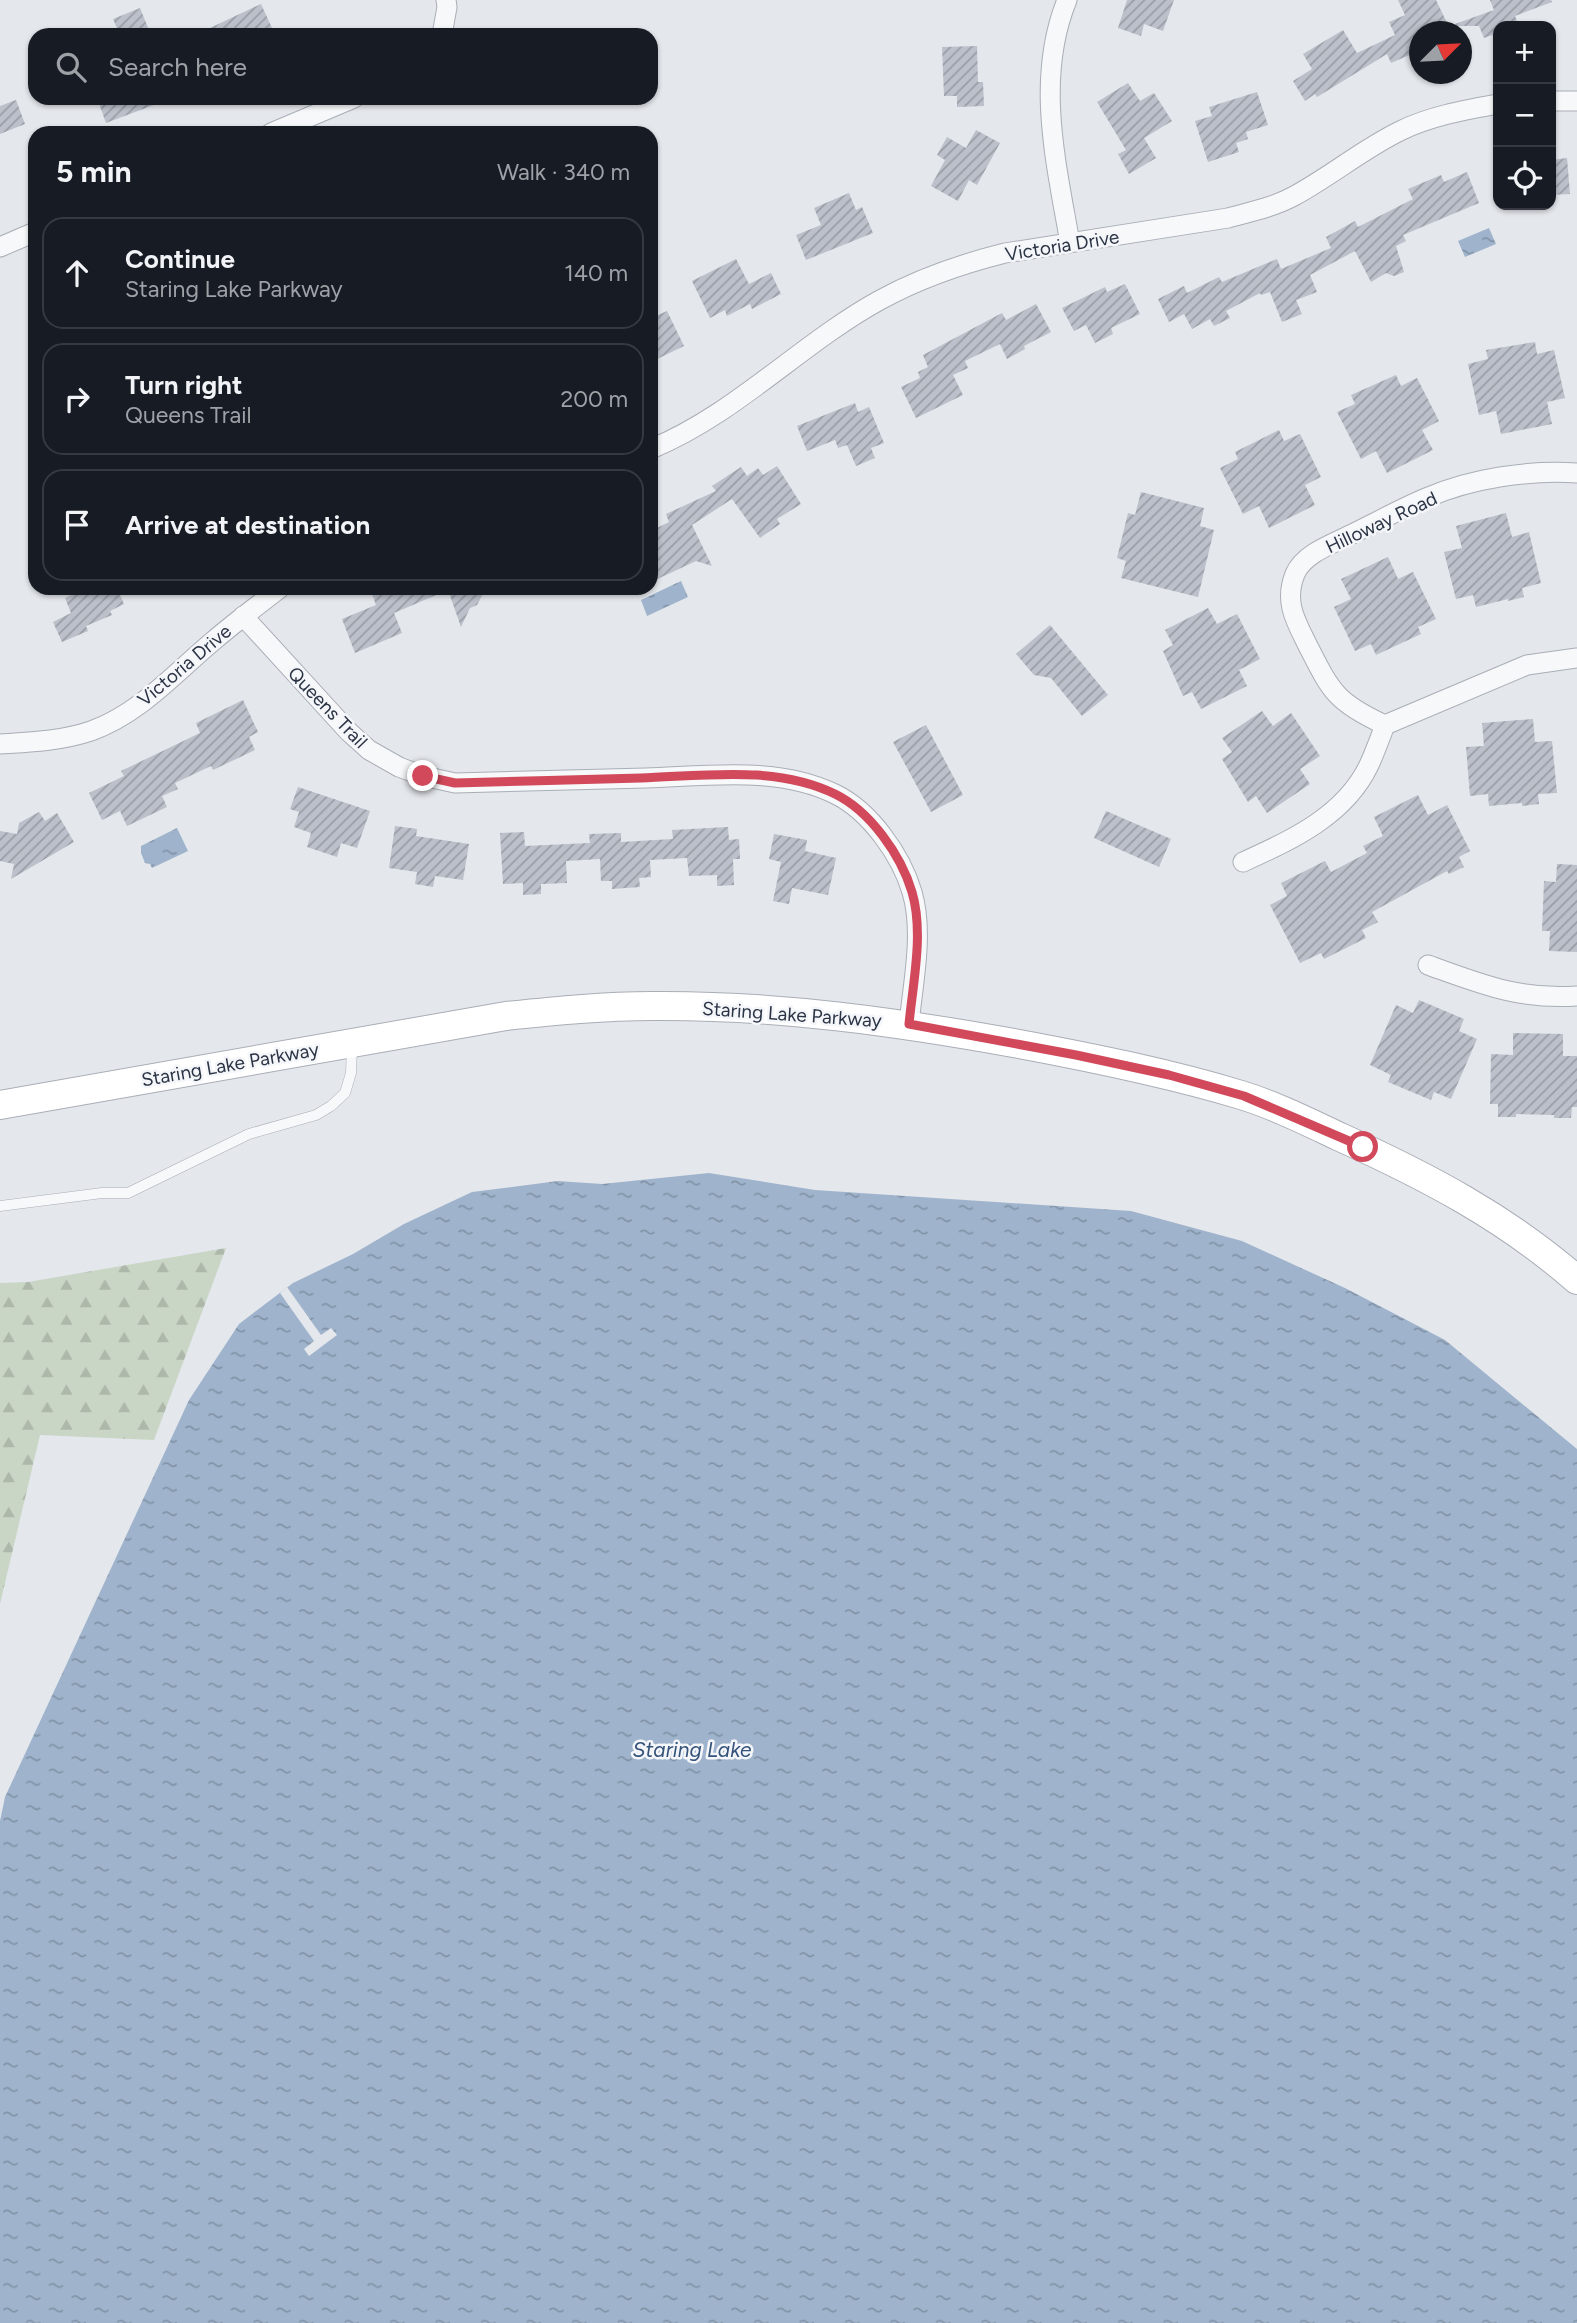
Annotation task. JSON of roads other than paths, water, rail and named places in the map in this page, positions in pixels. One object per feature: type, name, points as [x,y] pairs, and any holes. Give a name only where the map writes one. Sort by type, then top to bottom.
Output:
[{"type":"street","points":[[443,28],[446,0]]},
{"type":"street","points":[[1067,0],[1051,56],[1049,100],[1053,144],[1070,243]]},
{"type":"street","points":[[1556,101],[1577,101]]},
{"type":"street","points":[[288,126],[337,105]]},
{"type":"street","name":"Victoria Drive","points":[[658,446],[695,427],[727,406],[879,300],[932,275],[968,262],[1228,218],[1258,210],[1293,197],[1402,130],[1457,111],[1493,105]]},
{"type":"street","points":[[0,247],[28,235]]},
{"type":"street","name":"Hilloway Road","points":[[1385,725],[1354,711],[1330,688],[1291,612],[1289,593],[1296,571],[1315,553],[1428,497],[1487,480],[1549,471],[1577,473]]},
{"type":"street","name":"Victoria Drive","points":[[0,744],[63,739],[92,730],[122,716],[154,694],[271,595]]},
{"type":"street","name":"Queens Trail","points":[[243,616],[364,745],[399,767],[423,776],[455,783],[742,775],[792,779],[836,794],[871,821],[894,852],[912,892],[917,933],[909,1024]]},
{"type":"street","points":[[1243,862],[1294,839],[1324,819],[1349,794],[1368,768],[1385,725],[1528,665],[1577,658]]},
{"type":"street","points":[[1428,965],[1494,989],[1536,997],[1577,996]]},
{"type":"street","name":"Staring Lake Parkway","points":[[0,1105],[506,1016],[580,1009],[653,1006],[766,1009],[909,1024],[1088,1057],[1169,1075],[1244,1096],[1363,1147],[1471,1202],[1529,1242],[1577,1280]]},
{"type":"lane","points":[[0,1206],[102,1192],[128,1193],[249,1134],[316,1115],[345,1093],[351,1073],[352,1043]]},
{"type":"water","points":[[1489,228],[1496,244],[1465,257],[1458,241]]},
{"type":"water","points":[[681,581],[688,597],[647,616],[641,600],[658,595],[658,592]]},
{"type":"water","points":[[177,828],[188,851],[152,868],[145,863],[141,846]]},
{"type":"water","name":"Staring Lake","points":[[709,1173],[815,1190],[1131,1211],[1242,1241],[1345,1288],[1445,1340],[1577,1449],[1577,2323],[0,2323],[0,1821],[5,1797],[189,1400],[239,1324],[293,1283],[353,1254],[404,1224],[472,1192],[558,1181],[602,1184]]}]
